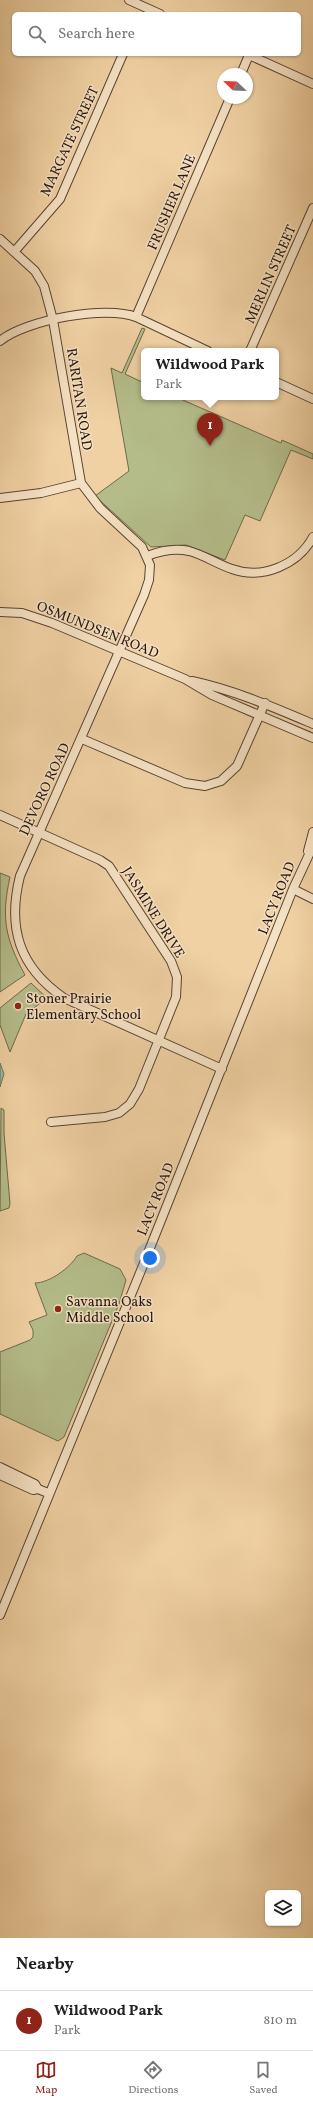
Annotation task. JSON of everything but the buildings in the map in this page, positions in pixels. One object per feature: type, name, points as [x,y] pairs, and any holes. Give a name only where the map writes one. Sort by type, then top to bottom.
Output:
[{"type":"street","points":[[129,0],[142,10]]},
{"type":"street","name":"MARGATE STREET","points":[[14,252],[60,199],[122,56]]},
{"type":"street","points":[[243,68],[247,56]]},
{"type":"street","points":[[252,56],[313,84]]},
{"type":"street","name":"FRUSHER LANE","points":[[136,317],[227,104]]},
{"type":"street","name":"MERLIN STREET","points":[[251,348],[313,208]]},
{"type":"street","name":"RARITAN ROAD","points":[[0,239],[35,271],[44,286],[53,320],[81,483],[100,508],[136,540],[147,556]]},
{"type":"street","points":[[0,341],[25,327],[53,320],[108,312],[126,313],[202,348]]},
{"type":"street","points":[[279,383],[313,399]]},
{"type":"street","points":[[0,498],[41,493],[81,483]]},
{"type":"street","points":[[147,556],[168,550],[188,551],[243,572],[267,572],[285,565],[298,556],[306,549],[313,537]]},
{"type":"street","name":"DEVORO ROAD","points":[[147,556],[150,565],[148,580],[82,739],[20,876],[14,905],[18,935],[31,967],[48,986],[64,998],[222,1069]]},
{"type":"street","name":"OSMUNDSEN ROAD","points":[[0,612],[30,615],[185,679],[212,695],[260,714],[313,738]]},
{"type":"street","name":"OSMUNDSEN ROAD","points":[[185,679],[218,686],[265,703],[313,724]]},
{"type":"street","points":[[82,739],[185,783],[204,786],[221,781],[237,766],[265,703]]},
{"type":"street","name":"JASMINE DRIVE","points":[[0,815],[109,866],[171,961],[177,977],[178,986],[176,997],[139,1089],[130,1104],[125,1109],[105,1117],[51,1122]]},
{"type":"street","name":"LACY ROAD","points":[[0,1615],[48,1493],[222,1069],[305,860],[313,832]]},
{"type":"street","name":"LACY ROAD","points":[[305,860],[313,846]]},
{"type":"street","points":[[293,890],[313,899]]},
{"type":"street","points":[[0,1467],[35,1484],[38,1489]]},
{"type":"street","points":[[0,1475],[33,1490],[38,1489],[48,1493]]},
{"type":"green space","points":[[142,328],[145,329],[125,374],[141,382],[141,400],[183,400],[281,443],[282,440],[313,454],[313,459],[291,450],[260,521],[245,515],[225,560],[186,545],[151,547],[95,496],[129,471],[111,368],[122,373]]},
{"type":"green space","points":[[0,873],[10,877],[6,904],[7,928],[13,950],[25,975],[0,992]]},
{"type":"green space","points":[[31,983],[47,998],[26,1014],[10,1052],[0,1025],[0,1008]]},
{"type":"green space","points":[[1,1108],[4,1110],[4,1133],[10,1204],[9,1208],[0,1211]]},
{"type":"green space","points":[[84,1253],[120,1269],[126,1280],[119,1304],[64,1437],[58,1441],[0,1414],[0,1352],[30,1340],[33,1337],[33,1330],[29,1322],[47,1315],[35,1283],[53,1278],[74,1261],[77,1256]]},
{"type":"shaded area","points":[[0,1063],[4,1074],[0,1087]]},
{"type":"place","name":"Wildwood Park","points":[[210,446]]},
{"type":"place","name":"Stoner Prairie Elementary School","points":[[18,1006]]},
{"type":"place","name":"Savanna Oaks Middle School","points":[[58,1309]]}]
